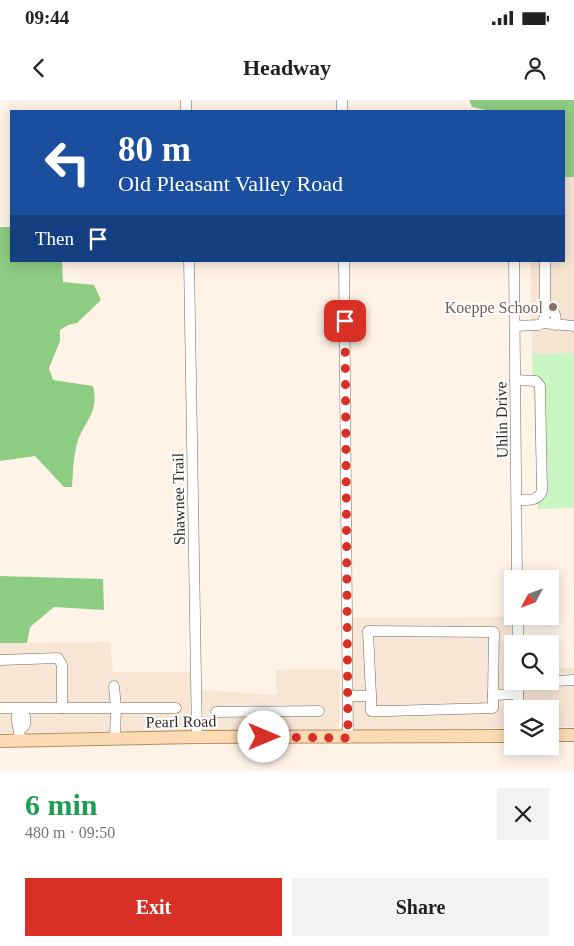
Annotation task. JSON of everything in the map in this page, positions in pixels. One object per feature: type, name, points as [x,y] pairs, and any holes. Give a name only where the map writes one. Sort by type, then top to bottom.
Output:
[{"type":"main road","name":"Pearl Road","points":[[0,741],[20,735],[115,738],[504,736]]},
{"type":"main road","points":[[559,735],[574,735]]},
{"type":"street","name":"Shawnee Trail","points":[[189,262],[197,737]]},
{"type":"street","points":[[344,262],[348,738]]},
{"type":"street","name":"Uhlin Drive","points":[[514,262],[517,570]]},
{"type":"street","points":[[543,323],[546,315],[545,262]]},
{"type":"street","points":[[545,307],[553,310],[556,315],[556,325]]},
{"type":"street","points":[[515,326],[543,323],[574,326]]},
{"type":"street","points":[[516,380],[536,381],[540,386],[542,491],[541,495],[533,500],[517,500]]},
{"type":"street","points":[[368,631],[494,632],[494,695],[493,708],[371,710],[368,631]]},
{"type":"street","points":[[0,660],[58,658],[62,665],[62,708]]},
{"type":"street","points":[[559,682],[574,680]]},
{"type":"street","points":[[114,686],[116,708],[115,738]]},
{"type":"street","points":[[494,695],[507,690]]},
{"type":"street","points":[[348,696],[371,696]]},
{"type":"street","points":[[0,708],[21,710],[176,708]]},
{"type":"street","points":[[20,735],[16,725],[17,715],[21,710]]},
{"type":"street","points":[[216,712],[319,711]]},
{"type":"street","points":[[263,712],[264,737]]},
{"type":"shaded area","name":"Koeppe School","points":[[565,177],[574,177],[574,353],[532,354],[530,262],[565,262]]},
{"type":"shaded area","points":[[504,617],[504,625],[511,625],[511,635],[504,635],[504,690],[559,690],[559,667],[574,668],[574,727],[559,727],[559,700],[504,700],[504,729],[358,731],[353,727],[343,618]]},
{"type":"shaded area","points":[[110,642],[113,672],[193,672],[194,715],[189,731],[0,733],[0,643]]},
{"type":"shaded area","points":[[341,669],[339,727],[334,730],[206,731],[204,729],[201,690],[277,695],[275,670]]},
{"type":"green space","points":[[469,100],[574,100],[574,177],[565,177],[565,110],[486,110],[472,107]]},
{"type":"green space","points":[[0,227],[10,227],[10,262],[62,262],[63,282],[94,285],[101,300],[77,323],[68,325],[60,330],[60,341],[49,368],[53,380],[93,386],[94,405],[78,439],[72,487],[64,487],[35,456],[0,461]]},
{"type":"green space","points":[[574,353],[574,508],[538,509],[532,354]]},
{"type":"green space","points":[[0,576],[103,579],[104,610],[54,607],[30,627],[27,643],[0,643]]},
{"type":"place","name":"Koeppe School","points":[[553,307]]},
{"type":"route","points":[[264,737],[348,738],[345,321]]}]
